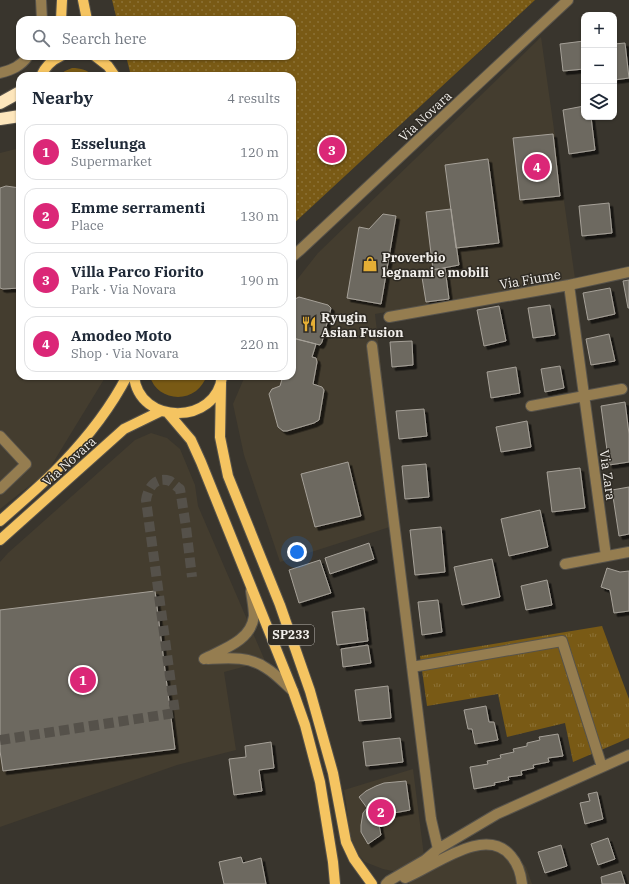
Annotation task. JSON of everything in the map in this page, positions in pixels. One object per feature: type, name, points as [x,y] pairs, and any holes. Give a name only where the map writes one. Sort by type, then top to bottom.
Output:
[{"type":"highway","points":[[0,103],[16,94]]},
{"type":"highway","points":[[0,119],[16,117]]},
{"type":"main road","points":[[61,16],[62,0]]},
{"type":"main road","points":[[83,0],[86,16]]},
{"type":"main road","points":[[43,72],[54,60]]},
{"type":"main road","points":[[101,60],[112,72]]},
{"type":"main road","name":"Via Novara","points":[[0,521],[66,460],[98,423],[115,399],[125,380]]},
{"type":"main road","name":"SP233","points":[[134,380],[140,393],[149,404],[165,412],[191,440],[250,581],[305,725],[320,782],[333,862],[335,884]]},
{"type":"main road","name":"SP233","points":[[165,412],[184,414],[200,408],[213,398],[221,380]]},
{"type":"main road","name":"SP233","points":[[221,380],[220,437],[228,476],[280,605],[310,691],[331,766],[346,842],[354,859],[372,884]]},
{"type":"main road","name":"Via Novara","points":[[0,540],[124,429],[165,412]]},
{"type":"street","points":[[41,0],[42,16]]},
{"type":"street","name":"Via Novara","points":[[296,254],[568,0]]},
{"type":"street","points":[[0,73],[11,70],[23,63],[25,60]]},
{"type":"street","name":"Via Fiume","points":[[389,317],[569,285],[629,272]]},
{"type":"street","name":"Via Zara","points":[[569,285],[606,556]]},
{"type":"street","points":[[372,346],[431,819],[438,849]]},
{"type":"street","points":[[531,406],[622,389]]},
{"type":"street","points":[[0,436],[26,464],[0,489]]},
{"type":"street","points":[[565,564],[629,552]]},
{"type":"street","points":[[250,581],[254,614],[252,626],[247,634],[231,646],[204,659],[236,658],[252,661],[266,667],[293,691]]},
{"type":"street","points":[[412,667],[562,641],[602,767]]},
{"type":"street","points":[[387,882],[425,860],[438,849],[497,814],[629,755]]},
{"type":"street","points":[[387,882],[400,880],[417,873],[433,863],[457,852],[482,844],[496,846],[506,850],[513,857],[519,868],[522,884]]},
{"type":"shaded area","points":[[541,37],[575,279],[375,314],[399,524],[280,562],[244,455],[233,404],[243,380],[296,380],[296,281],[318,253]]},
{"type":"shaded area","points":[[16,149],[16,380],[104,380],[48,471],[0,509],[0,153]]},
{"type":"shaded area","points":[[151,433],[167,438],[180,449],[195,485],[198,506],[265,661],[224,672],[236,750],[177,765],[0,827],[0,562],[8,553],[135,440]]},
{"type":"shaded area","points":[[413,769],[425,864],[503,844],[514,852],[526,867],[532,884],[409,884],[406,874],[383,869],[365,862],[355,851],[349,835],[344,790]]},
{"type":"green space","points":[[112,0],[535,0],[296,221],[296,72],[130,72],[127,60],[296,60],[296,16],[116,16]]},
{"type":"green space","points":[[72,68],[78,68],[89,72],[64,72]]},
{"type":"green space","points":[[152,380],[204,380],[196,391],[183,397],[169,396],[163,393]]},
{"type":"green space","points":[[602,626],[629,699],[629,738],[573,762],[565,723],[507,737],[498,694],[427,706],[420,656]]},
{"type":"building","points":[[581,41],[581,69],[563,71],[560,44]]},
{"type":"building","points":[[625,43],[629,78],[617,80],[617,44]]},
{"type":"building","points":[[581,107],[581,120],[591,120],[595,150],[569,154],[563,110]]},
{"type":"building","points":[[553,134],[560,196],[520,200],[513,138]]},
{"type":"building","points":[[488,159],[499,243],[456,248],[445,165]]},
{"type":"building","points":[[6,186],[16,187],[16,288],[0,288],[0,188]]},
{"type":"building","points":[[609,203],[612,233],[582,236],[579,206]]},
{"type":"building","points":[[451,209],[459,265],[433,270],[426,212]]},
{"type":"building","name":"Proverbio legnami e mobili","points":[[383,214],[396,216],[381,304],[347,298],[359,227],[369,229]]},
{"type":"building","points":[[445,268],[449,299],[426,302],[421,271]]},
{"type":"building","points":[[629,280],[629,308],[628,308],[623,281]]},
{"type":"building","points":[[610,288],[615,314],[588,320],[583,293]]},
{"type":"building","name":"Ryugin Asian Fusion","points":[[299,297],[328,305],[331,308],[320,345],[296,339],[296,298]]},
{"type":"building","points":[[550,305],[555,335],[533,338],[528,308]]},
{"type":"building","points":[[499,306],[506,341],[484,346],[477,310]]},
{"type":"building","points":[[609,334],[615,361],[591,365],[586,339]]},
{"type":"building","points":[[296,339],[316,344],[312,357],[316,358],[317,362],[313,384],[322,387],[324,390],[319,420],[314,423],[287,431],[283,431],[278,427],[269,394],[272,389],[280,386],[282,380],[296,380]]},
{"type":"building","points":[[412,341],[413,365],[392,367],[390,342]]},
{"type":"building","points":[[560,366],[564,388],[545,392],[541,369]]},
{"type":"building","points":[[516,367],[520,393],[491,398],[487,372]]},
{"type":"building","points":[[625,402],[629,434],[629,462],[609,465],[601,406]]},
{"type":"building","points":[[424,409],[427,436],[399,439],[396,411]]},
{"type":"building","points":[[527,421],[531,447],[501,452],[496,427]]},
{"type":"building","points":[[348,462],[361,516],[315,527],[301,474]]},
{"type":"building","points":[[426,464],[429,497],[405,499],[402,466]]},
{"type":"building","points":[[580,468],[585,508],[552,512],[547,472]]},
{"type":"building","points":[[629,487],[629,534],[619,536],[612,490]]},
{"type":"building","points":[[540,510],[548,547],[509,556],[501,519]]},
{"type":"building","points":[[441,527],[445,572],[415,575],[410,530]]},
{"type":"building","points":[[369,543],[374,559],[330,574],[325,558]]},
{"type":"building","points":[[492,559],[500,597],[462,605],[454,567]]},
{"type":"building","points":[[320,560],[331,593],[299,603],[289,570]]},
{"type":"building","points":[[607,568],[620,572],[629,571],[629,611],[614,613],[610,590],[601,587]]},
{"type":"building","points":[[547,580],[552,605],[526,610],[521,586]]},
{"type":"building","points":[[155,591],[175,749],[3,771],[0,751],[0,610]]},
{"type":"building","points":[[438,600],[442,632],[422,635],[418,602]]},
{"type":"building","points":[[364,608],[368,641],[337,645],[332,612]]},
{"type":"building","points":[[368,645],[371,663],[343,667],[341,649]]},
{"type":"building","points":[[388,686],[391,718],[359,721],[355,690]]},
{"type":"building","points":[[486,706],[489,722],[494,722],[498,740],[475,744],[472,729],[468,729],[464,710]]},
{"type":"building","points":[[558,734],[563,756],[548,758],[549,762],[533,765],[534,768],[521,771],[522,775],[508,777],[509,780],[494,783],[495,785],[474,789],[470,767],[488,764],[487,761],[501,758],[500,755],[514,752],[513,749],[527,746],[527,743],[540,740],[539,737]]},
{"type":"building","points":[[400,738],[403,762],[366,766],[363,742]]},
{"type":"building","points":[[271,742],[274,768],[259,770],[262,791],[234,795],[229,759],[246,757],[245,746]]},
{"type":"building","points":[[406,781],[410,810],[383,815],[379,825],[381,835],[368,844],[361,832],[363,813],[367,808],[359,797],[366,791],[384,783]]},
{"type":"building","points":[[597,792],[603,819],[585,824],[580,803],[590,801],[588,794]]},
{"type":"building","points":[[608,838],[615,859],[598,865],[591,844]]},
{"type":"building","points":[[561,845],[567,866],[545,873],[538,852]]},
{"type":"building","points":[[241,857],[243,863],[261,858],[266,884],[224,884],[219,862]]},
{"type":"building","points":[[621,871],[625,884],[602,884],[601,877]]},
{"type":"tunnel","points":[[0,740],[175,713],[146,500],[148,491],[153,484],[160,480],[170,481],[180,489],[192,577]]},
{"type":"place","name":"Villa Parco Fiorito","points":[[332,150]]},
{"type":"place","name":"Amodeo Moto","points":[[537,167]]},
{"type":"place","name":"Proverbio legnami e mobili","points":[[370,264]]},
{"type":"place","name":"Ryugin Asian Fusion","points":[[309,324]]},
{"type":"place","name":"Esselunga","points":[[83,680]]},
{"type":"place","name":"Emme serramenti","points":[[381,812]]}]
